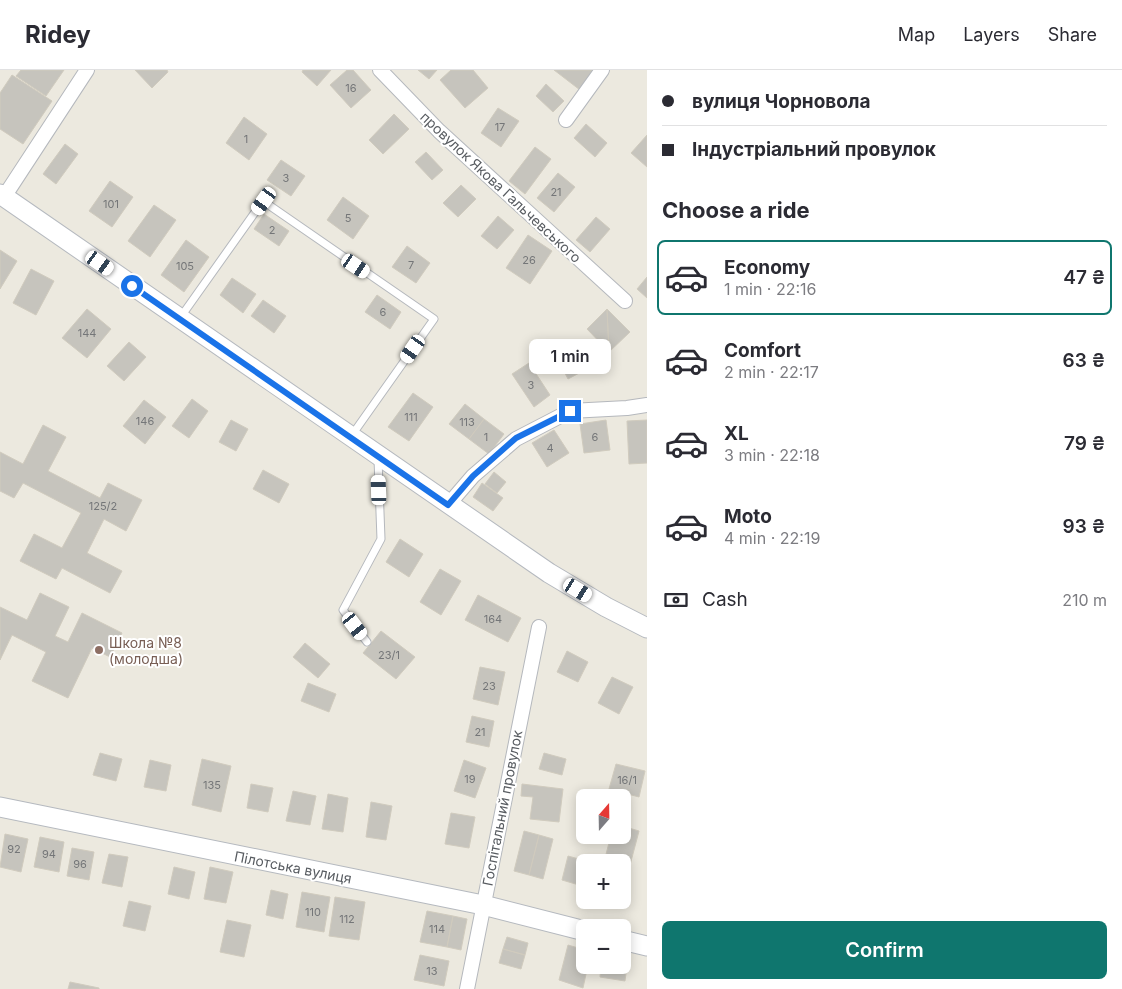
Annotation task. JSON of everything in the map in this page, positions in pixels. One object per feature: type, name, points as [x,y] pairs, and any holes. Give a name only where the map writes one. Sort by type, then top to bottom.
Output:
[{"type":"street","points":[[87,70],[2,196],[378,457],[549,573],[606,607],[647,628]]},
{"type":"street","name":"провулок Якова Гальчевського","points":[[380,70],[439,131],[625,301]]},
{"type":"street","points":[[566,120],[602,70]]},
{"type":"street","points":[[448,505],[473,476],[516,438],[570,411],[647,405]]},
{"type":"street","name":"Госпітальний провулок","points":[[467,989],[539,627]]},
{"type":"street","name":"Пілотська вулиця","points":[[0,807],[483,905],[576,929]]},
{"type":"street","points":[[631,942],[647,946]]},
{"type":"lane","points":[[179,319],[264,201],[434,319],[350,437]]},
{"type":"lane","points":[[367,642],[343,610],[381,539],[378,457]]},
{"type":"building","points":[[21,70],[64,70],[46,96],[16,76]]},
{"type":"building","points":[[135,70],[167,70],[168,72],[152,88]]},
{"type":"building","points":[[303,70],[331,70],[317,86],[302,72]]},
{"type":"building","points":[[347,70],[353,70],[371,90],[351,108],[330,85]]},
{"type":"building","points":[[418,70],[437,70],[429,79]]},
{"type":"building","points":[[451,70],[473,70],[488,88],[465,108],[440,80]]},
{"type":"building","points":[[554,70],[595,70],[580,90]]},
{"type":"building","points":[[12,75],[52,101],[23,144],[0,129],[0,93]]},
{"type":"building","points":[[546,84],[564,101],[553,112],[536,96]]},
{"type":"building","points":[[498,108],[519,121],[501,147],[481,133]]},
{"type":"building","points":[[394,114],[409,129],[383,154],[369,140]]},
{"type":"building","points":[[244,117],[267,134],[249,160],[226,143]]},
{"type":"building","points":[[586,124],[607,143],[595,157],[574,138]]},
{"type":"building","points":[[647,135],[647,167],[631,153]]},
{"type":"building","points":[[65,144],[78,154],[56,184],[43,174]]},
{"type":"building","points":[[535,147],[551,159],[525,194],[509,181]]},
{"type":"building","points":[[426,152],[443,170],[432,180],[415,162]]},
{"type":"building","points":[[281,160],[305,176],[291,196],[267,180]]},
{"type":"building","points":[[558,173],[575,187],[554,212],[537,198]]},
{"type":"building","points":[[110,181],[133,197],[112,227],[89,211]]},
{"type":"building","points":[[461,185],[476,199],[458,217],[443,203]]},
{"type":"building","points":[[343,197],[369,216],[353,239],[327,220]]},
{"type":"building","points":[[154,205],[176,220],[150,257],[128,241]]},
{"type":"building","points":[[264,214],[289,231],[279,246],[254,229]]},
{"type":"building","points":[[498,216],[514,230],[497,249],[481,236]]},
{"type":"building","points":[[596,217],[610,229],[590,252],[576,240]]},
{"type":"building","points":[[528,235],[552,251],[530,284],[506,268]]},
{"type":"building","points":[[186,240],[209,257],[184,292],[161,275]]},
{"type":"building","points":[[407,246],[430,263],[416,283],[392,267]]},
{"type":"building","points":[[0,250],[17,261],[0,289]]},
{"type":"building","points":[[31,269],[54,281],[36,315],[13,303]]},
{"type":"building","points":[[647,277],[647,298],[637,289]]},
{"type":"building","points":[[232,278],[256,294],[243,313],[220,295]]},
{"type":"building","points":[[377,295],[401,312],[390,329],[365,312]]},
{"type":"building","points":[[263,300],[286,316],[274,333],[251,316]]},
{"type":"building","points":[[87,309],[111,329],[87,358],[62,338]]},
{"type":"building","points":[[607,309],[609,352],[587,329]]},
{"type":"building","points":[[607,309],[630,332],[609,352]]},
{"type":"building","points":[[129,342],[146,357],[124,381],[107,366]]},
{"type":"building","points":[[569,344],[583,371],[568,379],[554,352]]},
{"type":"building","points":[[529,363],[550,395],[534,407],[512,374]]},
{"type":"building","points":[[413,393],[433,407],[409,441],[388,427]]},
{"type":"building","points":[[192,399],[208,411],[189,438],[172,426]]},
{"type":"building","points":[[144,400],[166,417],[145,444],[123,426]]},
{"type":"building","points":[[465,404],[484,419],[469,439],[449,424]]},
{"type":"building","points":[[484,419],[504,434],[489,454],[469,439]]},
{"type":"building","points":[[231,420],[248,429],[236,451],[219,442]]},
{"type":"building","points":[[606,420],[610,450],[584,453],[580,424]]},
{"type":"building","points":[[647,420],[647,463],[629,464],[627,421]]},
{"type":"building","points":[[43,425],[66,437],[48,471],[100,498],[108,483],[142,500],[126,531],[104,519],[87,553],[122,571],[110,593],[62,568],[56,579],[20,561],[34,534],[62,548],[81,513],[23,483],[14,498],[0,491],[0,452],[23,464]]},
{"type":"building","points":[[554,430],[569,453],[547,467],[532,443]]},
{"type":"building","points":[[263,470],[289,484],[279,503],[253,489]]},
{"type":"building","points":[[494,472],[506,482],[497,493],[485,484]]},
{"type":"building","points":[[482,483],[503,498],[493,511],[473,497]]},
{"type":"building","points":[[400,539],[423,554],[409,577],[386,562]]},
{"type":"building","points":[[440,569],[461,581],[441,615],[420,602]]},
{"type":"building","points":[[40,593],[69,607],[55,636],[68,642],[82,613],[122,633],[110,657],[92,648],[68,698],[32,681],[46,652],[12,635],[0,660],[0,607],[27,620]]},
{"type":"building","points":[[478,595],[521,618],[508,642],[465,620]]},
{"type":"building","points":[[381,631],[415,657],[396,679],[363,653]]},
{"type":"building","points":[[305,643],[330,664],[318,678],[293,657]]},
{"type":"building","points":[[567,651],[588,662],[578,682],[557,672]]},
{"type":"building","points":[[480,667],[505,672],[498,705],[473,699]]},
{"type":"building","points":[[612,677],[633,687],[619,714],[598,703]]},
{"type":"building","points":[[308,683],[336,694],[329,712],[301,701]]},
{"type":"building","points":[[472,716],[494,721],[489,747],[466,742]]},
{"type":"building","points":[[100,753],[122,759],[116,781],[93,775]]},
{"type":"building","points":[[544,753],[566,759],[562,775],[539,769]]},
{"type":"building","points":[[202,759],[231,766],[221,812],[192,805]]},
{"type":"building","points":[[150,760],[171,765],[166,791],[144,787]]},
{"type":"building","points":[[464,760],[486,768],[475,798],[454,791]]},
{"type":"building","points":[[616,764],[645,771],[639,797],[631,795],[631,789],[609,789]]},
{"type":"building","points":[[251,784],[273,788],[268,812],[247,808]]},
{"type":"building","points":[[522,784],[563,789],[559,822],[530,819],[533,797],[521,796]]},
{"type":"building","points":[[293,791],[316,796],[310,825],[286,821]]},
{"type":"building","points":[[328,794],[348,798],[343,832],[322,829]]},
{"type":"building","points":[[371,802],[392,806],[386,840],[366,837]]},
{"type":"building","points":[[451,813],[475,817],[469,848],[445,844]]},
{"type":"building","points":[[631,829],[639,831],[631,861],[631,854],[606,854],[609,844],[631,844]]},
{"type":"building","points":[[524,831],[539,835],[529,875],[514,871]]},
{"type":"building","points":[[5,834],[28,839],[21,872],[0,867]]},
{"type":"building","points":[[539,835],[553,839],[543,879],[529,875]]},
{"type":"building","points":[[40,837],[64,842],[59,872],[34,867]]},
{"type":"building","points":[[72,848],[94,852],[89,880],[67,876]]},
{"type":"building","points":[[109,854],[128,857],[122,887],[102,883]]},
{"type":"building","points":[[568,856],[576,858],[576,884],[562,880]]},
{"type":"building","points":[[174,867],[195,872],[189,899],[168,894]]},
{"type":"building","points":[[210,867],[233,872],[226,903],[204,899]]},
{"type":"building","points":[[271,890],[288,894],[283,919],[266,915]]},
{"type":"building","points":[[302,892],[330,897],[324,932],[296,927]]},
{"type":"building","points":[[335,897],[365,902],[359,940],[329,936]]},
{"type":"building","points":[[129,901],[151,906],[145,931],[123,926]]},
{"type":"building","points":[[427,911],[453,916],[447,947],[420,942]]},
{"type":"building","points":[[453,916],[467,919],[461,950],[447,947]]},
{"type":"building","points":[[227,920],[251,925],[244,957],[220,952]]},
{"type":"building","points":[[507,937],[528,943],[525,955],[503,949]]},
{"type":"building","points":[[568,945],[576,947],[576,974],[586,974],[583,988],[559,980]]},
{"type":"building","points":[[503,949],[525,955],[521,969],[499,963]]},
{"type":"building","points":[[420,955],[449,961],[444,986],[414,980]]},
{"type":"building","points":[[600,974],[626,974],[625,981],[600,977]]},
{"type":"building","points":[[70,982],[99,988],[99,989],[68,989]]},
{"type":"place","name":"Школа №8 (молодша)","points":[[99,650]]},
{"type":"route","points":[[132,286],[448,505],[473,476],[516,438],[570,411]]}]
